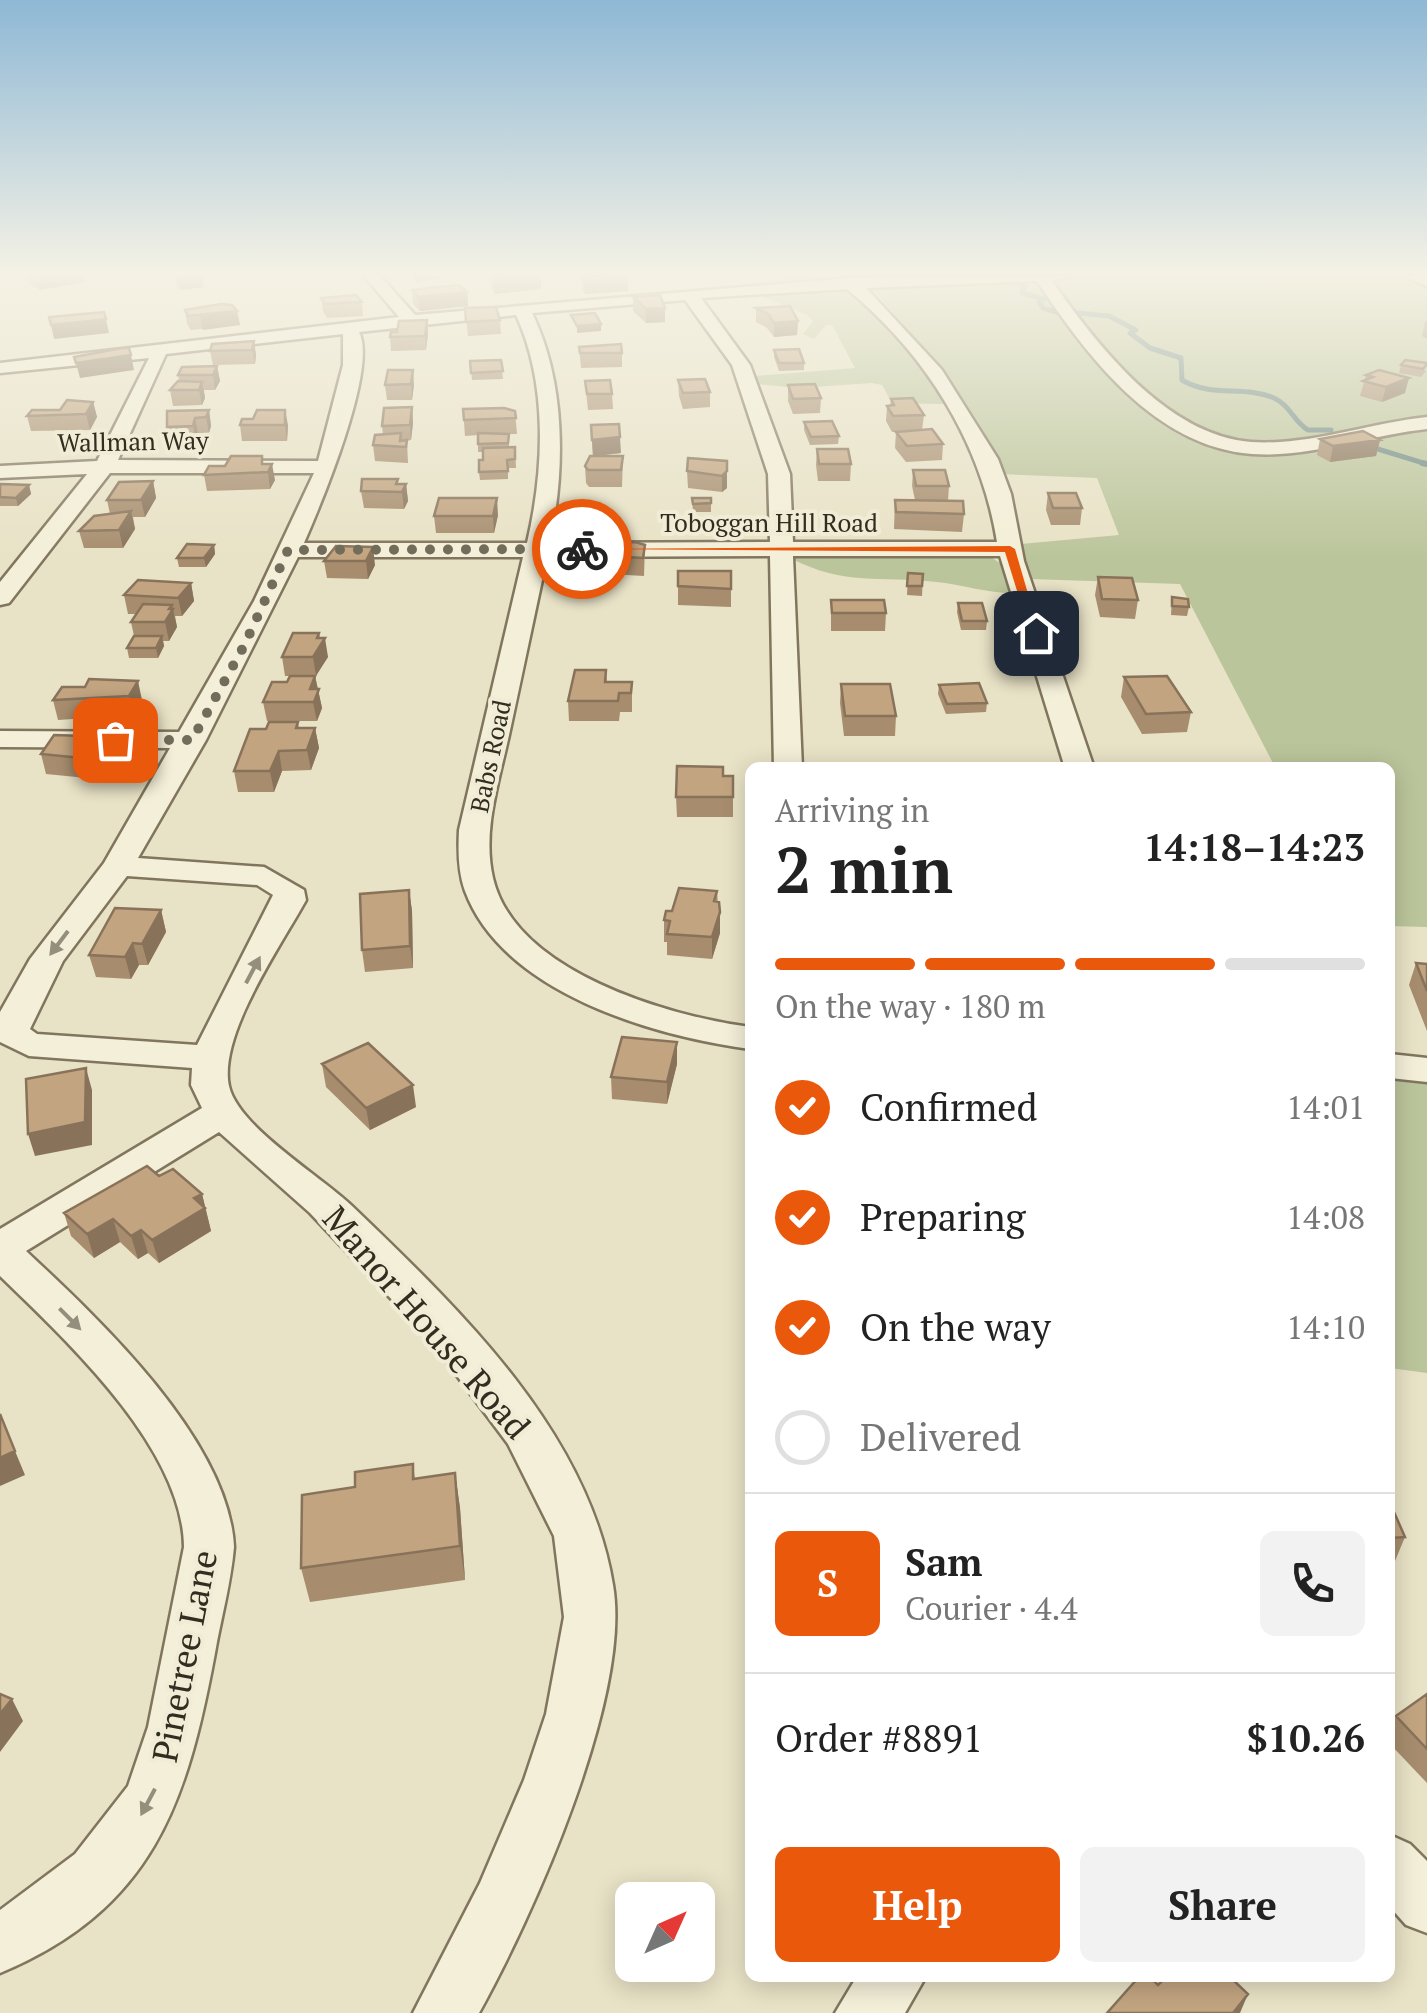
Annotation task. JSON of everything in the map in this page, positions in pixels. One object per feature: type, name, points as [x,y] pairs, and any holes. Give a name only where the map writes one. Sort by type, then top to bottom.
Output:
[{"type":"street","points":[[0,598],[104,466],[152,370]]},
{"type":"street","points":[[210,1058],[38,1046],[12,1034],[12,1022],[46,960],[118,866],[244,646],[328,468],[351,370]]},
{"type":"street","name":"Babs Road","points":[[540,370],[549,442],[548,503],[534,549],[474,830],[474,869],[485,899],[508,929],[538,957],[583,988],[686,1027],[745,1037]]},
{"type":"street","points":[[742,370],[779,474],[788,762]]},
{"type":"street","points":[[927,370],[968,423],[996,479],[1010,549],[1078,762]]},
{"type":"street","points":[[1119,370],[1188,429],[1232,446],[1271,447],[1427,423]]},
{"type":"street","name":"Wallman Way","points":[[0,472],[104,466],[328,468]]},
{"type":"street","name":"Toboggan Hill Road","points":[[288,550],[1010,549]]},
{"type":"street","points":[[0,739],[192,740]]},
{"type":"street","points":[[0,1250],[224,1112],[215,1101],[210,1082],[210,1058],[290,900],[288,890],[264,876],[118,866]]},
{"type":"street","points":[[1395,1067],[1427,1070]]},
{"type":"street","name":"Manor House Road","points":[[224,1112],[321,1200],[487,1382],[546,1464],[573,1518],[590,1589],[582,1671],[558,1770],[497,1911],[444,2013]]},
{"type":"street","name":"Pinetree Lane","points":[[0,1250],[126,1380],[193,1486],[207,1523],[208,1544],[198,1610],[160,1780],[119,1849],[79,1892],[38,1923],[0,1943]]},
{"type":"street","points":[[1395,1869],[1427,1904]]},
{"type":"street","points":[[866,2013],[892,1982]]},
{"type":"green space","points":[[831,370],[923,370],[944,404],[892,403],[882,385],[872,383],[798,388],[757,384],[756,376]]},
{"type":"green space","points":[[938,370],[1427,370],[1427,927],[1395,926],[1395,762],[1272,762],[1180,584],[1031,579],[1021,544],[1119,535],[1097,478],[1001,474]]},
{"type":"green space","points":[[989,556],[1000,563],[1014,593],[937,582],[846,576],[810,567],[790,558]]},
{"type":"green space","points":[[1395,1077],[1427,1080],[1427,1373],[1395,1369]]},
{"type":"building","points":[[181,370],[215,370],[213,375],[178,375]]},
{"type":"building","points":[[388,370],[413,370],[411,384],[385,385]]},
{"type":"building","points":[[471,370],[503,371],[471,373]]},
{"type":"building","points":[[1379,370],[1409,378],[1386,387],[1363,381],[1373,377],[1366,375]]},
{"type":"building","points":[[705,379],[710,392],[683,393],[678,380]]},
{"type":"building","points":[[610,380],[612,394],[587,394],[585,381]]},
{"type":"building","points":[[178,381],[202,382],[199,390],[170,390]]},
{"type":"building","points":[[815,384],[821,398],[793,399],[788,385]]},
{"type":"building","points":[[913,398],[924,415],[893,416],[887,406],[894,405],[891,399]]},
{"type":"building","points":[[67,400],[93,402],[86,414],[27,416],[32,410],[60,410]]},
{"type":"building","points":[[412,407],[410,425],[382,426],[384,408]]},
{"type":"building","points":[[463,409],[515,411],[516,418],[464,420]]},
{"type":"building","points":[[209,410],[206,417],[195,418],[193,426],[167,427],[167,411]]},
{"type":"building","points":[[257,410],[285,410],[285,425],[240,425],[242,419],[253,419]]},
{"type":"building","points":[[832,421],[839,436],[811,437],[804,422]]},
{"type":"building","points":[[619,424],[620,437],[592,440],[591,425]]},
{"type":"building","points":[[932,429],[943,444],[907,446],[896,432]]},
{"type":"building","points":[[1363,431],[1380,440],[1333,446],[1320,439]]},
{"type":"building","points":[[401,433],[400,441],[407,440],[406,447],[373,445],[375,435]]},
{"type":"building","points":[[478,433],[509,434],[508,443],[478,444]]},
{"type":"building","points":[[515,447],[515,459],[507,460],[508,471],[479,472],[483,448]]},
{"type":"building","points":[[817,449],[848,449],[851,464],[819,464]]},
{"type":"building","points":[[231,456],[262,456],[262,464],[272,464],[268,472],[204,475],[209,466],[225,466]]},
{"type":"building","points":[[590,456],[623,456],[621,470],[588,470],[585,466]]},
{"type":"building","points":[[688,458],[727,461],[727,471],[722,476],[687,471]]},
{"type":"building","points":[[913,470],[945,470],[949,486],[916,486]]},
{"type":"building","points":[[362,479],[398,479],[396,484],[406,484],[402,492],[361,491]]},
{"type":"building","points":[[153,481],[141,500],[107,500],[119,482]]},
{"type":"building","points":[[0,484],[29,485],[16,498],[0,497]]},
{"type":"building","points":[[1048,493],[1076,493],[1082,508],[1053,508]]},
{"type":"building","points":[[439,498],[497,498],[493,516],[434,516]]},
{"type":"building","points":[[692,498],[711,498],[711,503],[693,504]]},
{"type":"building","points":[[895,500],[963,501],[964,514],[896,512]]},
{"type":"building","points":[[131,511],[119,530],[79,531],[94,516]]},
{"type":"building","points":[[187,544],[214,545],[204,558],[177,558]]},
{"type":"building","points":[[576,545],[645,545],[643,558],[574,554]]},
{"type":"building","points":[[336,546],[373,547],[366,561],[324,561]]},
{"type":"building","points":[[678,571],[731,571],[731,589],[678,586]]},
{"type":"building","points":[[908,573],[923,574],[922,586],[907,586]]},
{"type":"building","points":[[1098,577],[1132,578],[1138,600],[1102,599]]},
{"type":"building","points":[[138,580],[191,583],[178,598],[124,595]]},
{"type":"building","points":[[1172,597],[1188,599],[1189,607],[1172,606]]},
{"type":"building","points":[[831,600],[884,600],[886,613],[832,613]]},
{"type":"building","points":[[958,603],[982,603],[987,621],[962,621]]},
{"type":"building","points":[[143,604],[172,605],[169,609],[173,609],[165,622],[131,622]]},
{"type":"building","points":[[293,633],[319,633],[317,638],[325,638],[313,657],[282,657]]},
{"type":"building","points":[[134,636],[162,636],[156,648],[127,648]]},
{"type":"building","points":[[575,670],[606,670],[605,682],[632,682],[631,693],[619,693],[618,701],[568,701]]},
{"type":"building","points":[[290,676],[315,676],[310,689],[319,689],[314,702],[263,702],[272,682],[287,682]]},
{"type":"building","points":[[1167,676],[1191,712],[1146,714],[1124,677]]},
{"type":"building","points":[[89,679],[138,681],[129,696],[53,700],[62,687],[85,687]]},
{"type":"building","points":[[979,683],[987,703],[947,704],[939,685]]},
{"type":"building","points":[[841,684],[890,684],[896,716],[845,716]]},
{"type":"building","points":[[269,722],[298,722],[296,728],[315,728],[307,750],[279,751],[270,771],[234,771],[250,729],[266,729]]},
{"type":"building","points":[[54,735],[116,737],[111,744],[117,743],[102,760],[41,754]]},
{"type":"building","points":[[677,766],[723,767],[723,776],[733,776],[733,797],[676,797]]},
{"type":"building","points":[[679,888],[717,891],[714,901],[719,902],[720,912],[712,937],[667,934],[670,921],[664,920],[666,911],[672,911]]},
{"type":"building","points":[[409,890],[410,946],[362,950],[360,894]]},
{"type":"building","points":[[115,908],[161,910],[142,944],[133,943],[125,957],[89,955]]},
{"type":"building","points":[[1416,963],[1427,964],[1427,991]]},
{"type":"building","points":[[622,1037],[677,1042],[667,1082],[611,1077]]},
{"type":"building","points":[[368,1043],[413,1085],[366,1108],[322,1064]]},
{"type":"building","points":[[86,1068],[85,1122],[28,1134],[26,1079]]},
{"type":"building","points":[[147,1166],[159,1176],[173,1169],[202,1194],[194,1198],[205,1208],[152,1240],[141,1230],[131,1236],[113,1219],[87,1234],[64,1213]]},
{"type":"building","points":[[0,1414],[15,1451],[0,1458]]},
{"type":"building","points":[[413,1464],[413,1479],[455,1473],[460,1546],[301,1568],[302,1495],[355,1487],[355,1472]]},
{"type":"building","points":[[1395,1514],[1405,1537],[1395,1538]]},
{"type":"building","points":[[0,1694],[12,1699],[0,1714]]},
{"type":"building","points":[[1427,1694],[1427,1749],[1396,1716]]},
{"type":"building","points":[[1134,1982],[1235,1982],[1248,1994],[1233,2013],[1107,2013]]},
{"type":"waterway","points":[[1182,370],[1182,380],[1193,385],[1263,394],[1279,401],[1308,430],[1331,430]]},
{"type":"waterway","points":[[1368,446],[1427,464],[1422,463]]},
{"type":"way so far","points":[[115,740],[192,740],[244,646],[288,550],[582,549]]},
{"type":"route","points":[[582,549],[1010,549],[1036,633]]}]
